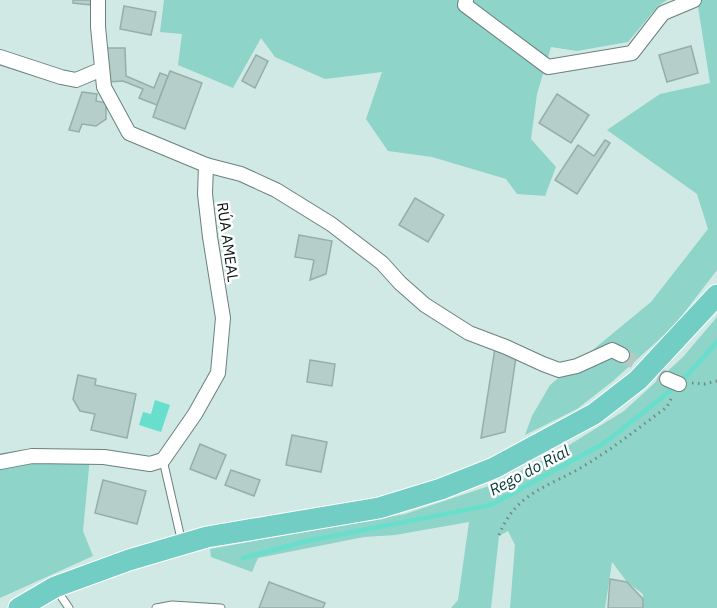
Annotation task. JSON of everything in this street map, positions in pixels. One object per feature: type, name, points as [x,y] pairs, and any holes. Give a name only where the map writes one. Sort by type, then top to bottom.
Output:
[{"type":"main road","points":[[20,608],[55,587],[129,560],[182,544],[207,537],[379,508],[441,489],[494,468],[594,414],[638,380],[717,295]]},
{"type":"street","points":[[98,0],[98,27],[104,87],[129,133],[206,165],[241,174],[276,190],[331,224],[382,263],[425,305],[469,333],[560,370],[577,366],[612,350],[622,355]]},
{"type":"street","points":[[466,0],[465,5],[548,68],[632,53],[663,13],[694,0]]},
{"type":"street","points":[[0,57],[76,80],[102,69]]},
{"type":"street","name":"RÚA AMEAL","points":[[163,460],[195,414],[218,373],[223,318],[205,194],[206,165]]},
{"type":"street","points":[[0,462],[32,456],[104,457],[150,464],[163,460]]},
{"type":"lane","points":[[163,460],[182,544]]},
{"type":"lane","points":[[55,587],[69,608]]},
{"type":"lane","points":[[156,608],[173,606],[220,608]]},
{"type":"path","points":[[499,535],[517,506],[537,490],[586,465],[667,407],[673,381],[704,384],[717,381]]},
{"type":"shaded area","points":[[164,0],[667,0],[658,6],[628,42],[577,51],[551,47],[537,94],[531,139],[556,167],[545,196],[517,194],[506,179],[432,157],[388,151],[366,119],[382,72],[325,79],[275,57],[261,38],[233,88],[178,65],[182,34],[160,32]]},
{"type":"shaded area","points":[[697,0],[717,0],[717,270],[674,326],[613,381],[577,409],[525,435],[532,416],[550,385],[651,302],[708,229],[697,194],[607,130],[660,94],[710,83]]},
{"type":"shaded area","points":[[717,317],[717,608],[643,608],[643,594],[627,582],[612,562],[605,608],[510,608],[515,545],[508,531],[499,536],[491,608],[451,608],[458,600],[469,522],[395,535],[364,537],[258,558],[252,572],[211,557],[210,549],[405,514],[489,486],[553,455],[624,411],[683,357]]},
{"type":"shaded area","points":[[155,400],[170,405],[161,432],[139,425],[143,412],[151,414]]},
{"type":"shaded area","points":[[90,457],[83,531],[93,556],[0,598],[0,463]]},
{"type":"building","points":[[73,0],[91,0],[90,5],[73,3]]},
{"type":"building","points":[[124,6],[156,12],[151,35],[120,29]]},
{"type":"building","points":[[691,46],[698,73],[667,82],[659,55]]},
{"type":"building","points":[[106,48],[125,48],[126,76],[154,88],[160,73],[168,76],[157,105],[139,98],[143,89],[123,81],[108,82]]},
{"type":"building","points":[[256,55],[268,61],[255,88],[242,81]]},
{"type":"building","points":[[170,71],[202,83],[185,129],[153,117]]},
{"type":"building","points":[[82,92],[97,94],[96,101],[106,103],[106,119],[96,126],[82,124],[79,132],[69,130]]},
{"type":"building","points":[[557,94],[589,115],[571,143],[539,123]]},
{"type":"building","points":[[605,140],[610,143],[577,194],[555,180],[578,145],[594,156]]},
{"type":"building","points":[[415,198],[444,215],[428,242],[399,225]]},
{"type":"building","points":[[299,235],[332,241],[326,274],[310,280],[314,260],[295,257]]},
{"type":"building","points":[[495,348],[516,357],[505,432],[481,438]]},
{"type":"building","points":[[310,360],[335,364],[332,386],[307,382]]},
{"type":"building","points":[[78,375],[96,379],[95,385],[136,394],[127,438],[91,430],[95,414],[80,411],[73,399]]},
{"type":"building","points":[[292,435],[327,442],[321,472],[286,465]]},
{"type":"building","points":[[200,444],[226,455],[216,479],[190,469]]},
{"type":"building","points":[[231,470],[260,480],[254,496],[225,485]]},
{"type":"building","points":[[103,480],[146,491],[137,524],[95,513]]},
{"type":"building","points":[[610,579],[627,582],[643,599],[643,608],[608,608]]},
{"type":"building","points":[[269,582],[325,603],[323,608],[259,608]]},
{"type":"waterway","name":"Rego do Rial","points":[[243,558],[307,541],[491,505],[603,444],[679,384],[717,342]]},
{"type":"tunnel","points":[[622,355],[667,379]]}]
